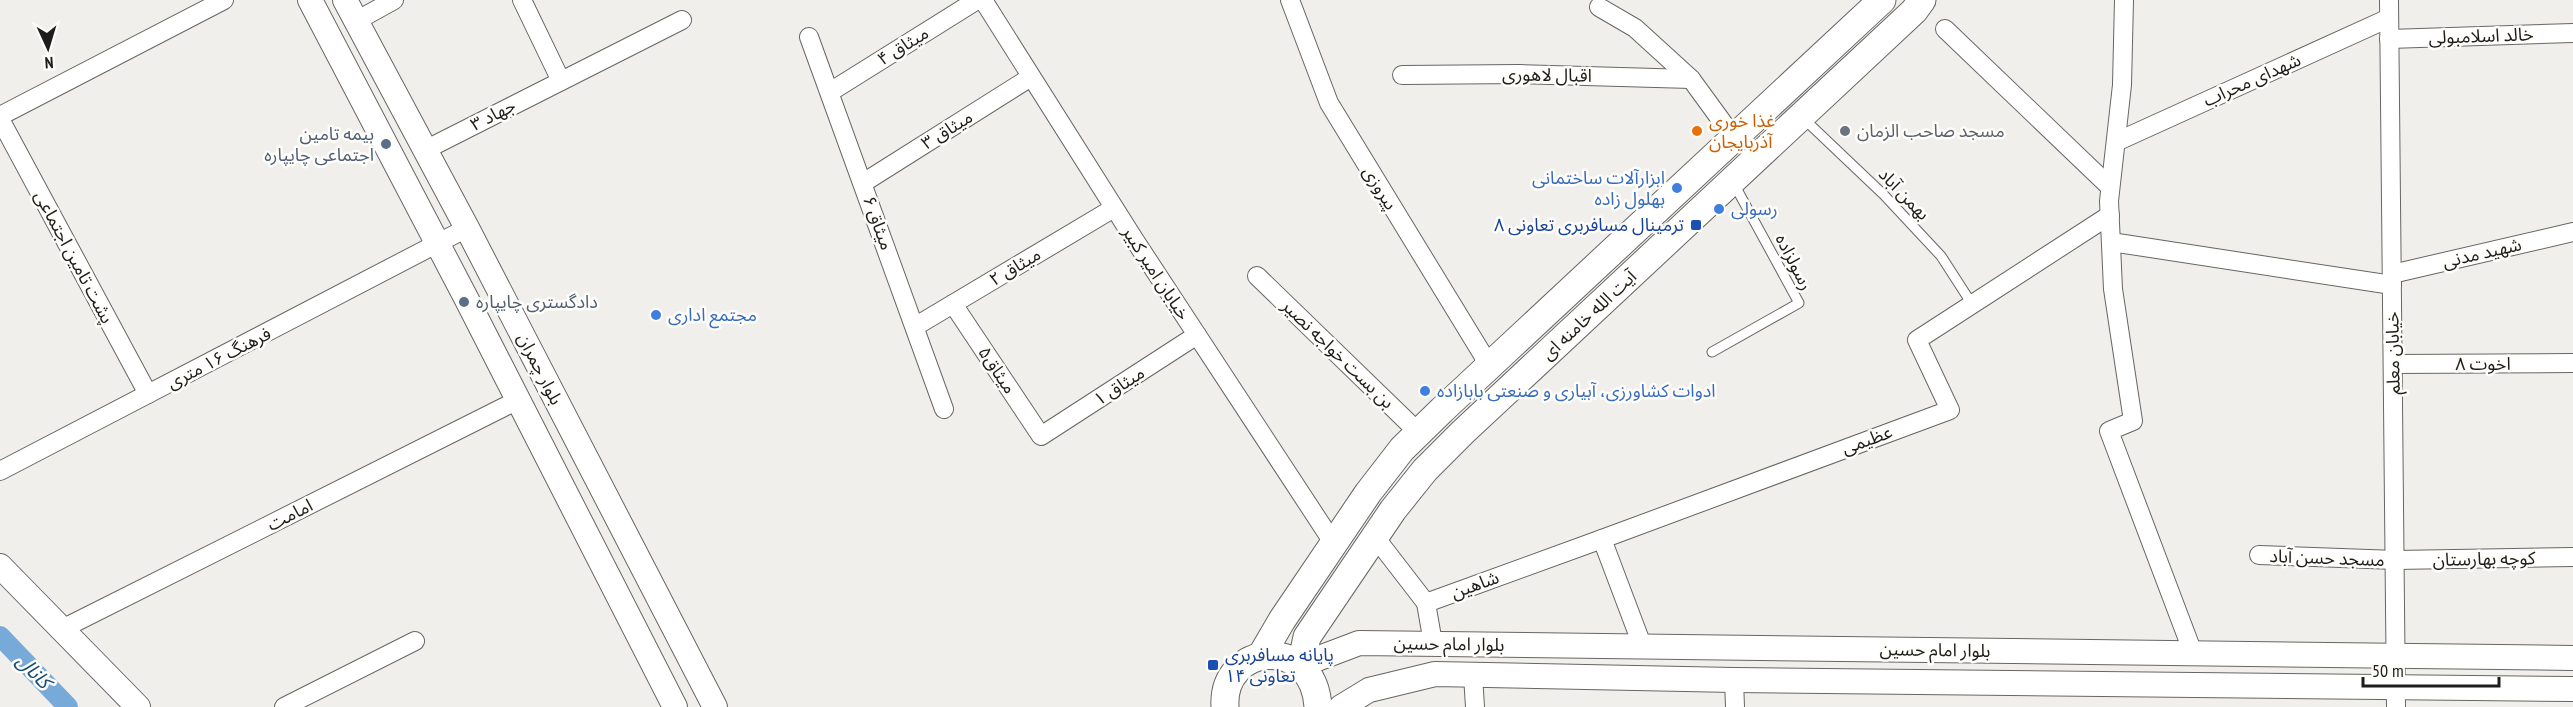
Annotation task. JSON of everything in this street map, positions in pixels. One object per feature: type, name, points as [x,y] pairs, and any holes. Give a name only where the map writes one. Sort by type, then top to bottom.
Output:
[{"type":"main road","name":"آیت الله خامنه ای","points":[[1261,656],[1282,620],[1368,492],[1419,433],[1882,0]]},
{"type":"main road","name":"آیت الله خامنه ای","points":[[1301,665],[1307,637],[1392,510],[1425,470],[1802,117],[1914,11],[1922,0]]},
{"type":"main road","points":[[1225,707],[1224,698],[1228,683],[1236,671],[1247,662],[1261,656],[1275,655],[1288,658],[1301,665],[1312,677],[1318,692],[1318,707]]},
{"type":"street","points":[[0,117],[224,0]]},
{"type":"street","name":"بلوار چمران","points":[[310,0],[675,707]]},
{"type":"street","points":[[350,10],[394,0]]},
{"type":"street","points":[[522,0],[561,81]]},
{"type":"street","name":"میثاق ۴","points":[[830,92],[977,0]]},
{"type":"street","name":"خیابان امیر کبیر","points":[[983,0],[1114,208],[1334,544]]},
{"type":"street","name":"پیروزی","points":[[1290,0],[1329,103],[1489,366]]},
{"type":"street","points":[[2124,0],[2122,85],[2109,215],[2113,290],[2133,421],[2109,431],[2193,653]]},
{"type":"street","points":[[1599,7],[1635,28],[1691,79],[1734,138]]},
{"type":"street","name":"شهدای محراب","points":[[2116,142],[2389,9]]},
{"type":"street","name":"خیابان معلم","points":[[2389,9],[2396,698]]},
{"type":"street","name":"بلوار چمران","points":[[350,10],[467,228],[715,707]]},
{"type":"street","name":"جهاد ۳","points":[[425,150],[682,20]]},
{"type":"street","points":[[1945,29],[2110,187]]},
{"type":"street","name":"خالد اسلامبولی","points":[[2389,39],[2573,33]]},
{"type":"street","name":"میثاق ۶","points":[[809,37],[916,326],[944,409]]},
{"type":"street","name":"اقبال لاهوری","points":[[1402,75],[1519,74],[1691,79]]},
{"type":"street","name":"میثاق ۳","points":[[863,183],[1031,76]]},
{"type":"street","name":"پشت تامین اجتماعی","points":[[0,117],[148,394]]},
{"type":"street","name":"میثاق ۲","points":[[916,326],[1114,208]]},
{"type":"street","name":"عظیمی","points":[[1602,539],[1950,410],[1917,340],[2109,215]]},
{"type":"street","name":"فرهنگ ۱۶ متری","points":[[0,471],[467,228]]},
{"type":"street","name":"شهید مدنی","points":[[2392,279],[2573,232]]},
{"type":"street","points":[[2111,242],[2392,279]]},
{"type":"street","name":"بن بست خواجه نصیر","points":[[1257,276],[1419,433]]},
{"type":"street","name":"میثاق۵","points":[[953,304],[1041,436]]},
{"type":"street","name":"میثاق ۱","points":[[1041,436],[1197,335]]},
{"type":"street","name":"اخوت ۸","points":[[2393,364],[2573,363]]},
{"type":"street","name":"امامت","points":[[62,629],[518,400]]},
{"type":"street","points":[[1375,537],[1426,603],[1433,644]]},
{"type":"street","points":[[1602,539],[1642,645]]},
{"type":"street","name":"شاهین","points":[[1426,603],[1602,539]]},
{"type":"street","name":"مسجد حسن آباد","points":[[2259,555],[2396,560]]},
{"type":"street","name":"کوچه بهارستان","points":[[2396,560],[2573,557]]},
{"type":"street","points":[[0,566],[138,707]]},
{"type":"street","points":[[284,707],[415,641]]},
{"type":"street","name":"بلوار امام حسین","points":[[1301,665],[1359,643],[2573,658]]},
{"type":"street","name":"بلوار امام حسین","points":[[1341,707],[1369,690],[1436,674],[2396,698],[2573,689]]},
{"type":"street","points":[[1473,675],[1475,707]]},
{"type":"street","points":[[1734,680],[1735,707]]},
{"type":"lane","name":"بهمن آباد","points":[[1802,117],[1884,195],[1941,256],[1972,304]]},
{"type":"lane","name":"رسولزاده","points":[[1712,352],[1799,303],[1733,182]]},
{"type":"waterway","name":"کانال","points":[[0,636],[68,707]]},
{"type":"place","name":"غذا خوری آذربایجان","points":[[1697,131]]},
{"type":"place","name":"مسجد صاحب الزمان","points":[[1845,131]]},
{"type":"place","name":"بیمه تامین اجتماعی چایپاره","points":[[386,144]]},
{"type":"place","name":"ابزارآلات ساختمانی بهلول زاده","points":[[1677,188]]},
{"type":"place","name":"رسولی","points":[[1719,209]]},
{"type":"place","name":"ترمینال مسافربری تعاونی ۸","points":[[1696,225]]},
{"type":"place","name":"دادگستری چایپاره","points":[[464,302]]},
{"type":"place","name":"مجتمع اداری","points":[[656,315]]},
{"type":"place","name":"ادوات کشاورزی، آبیاری و صنعتی بابازاده","points":[[1425,391]]},
{"type":"place","name":"پایانه مسافربری تعاونی ۱۴","points":[[1213,665]]}]
